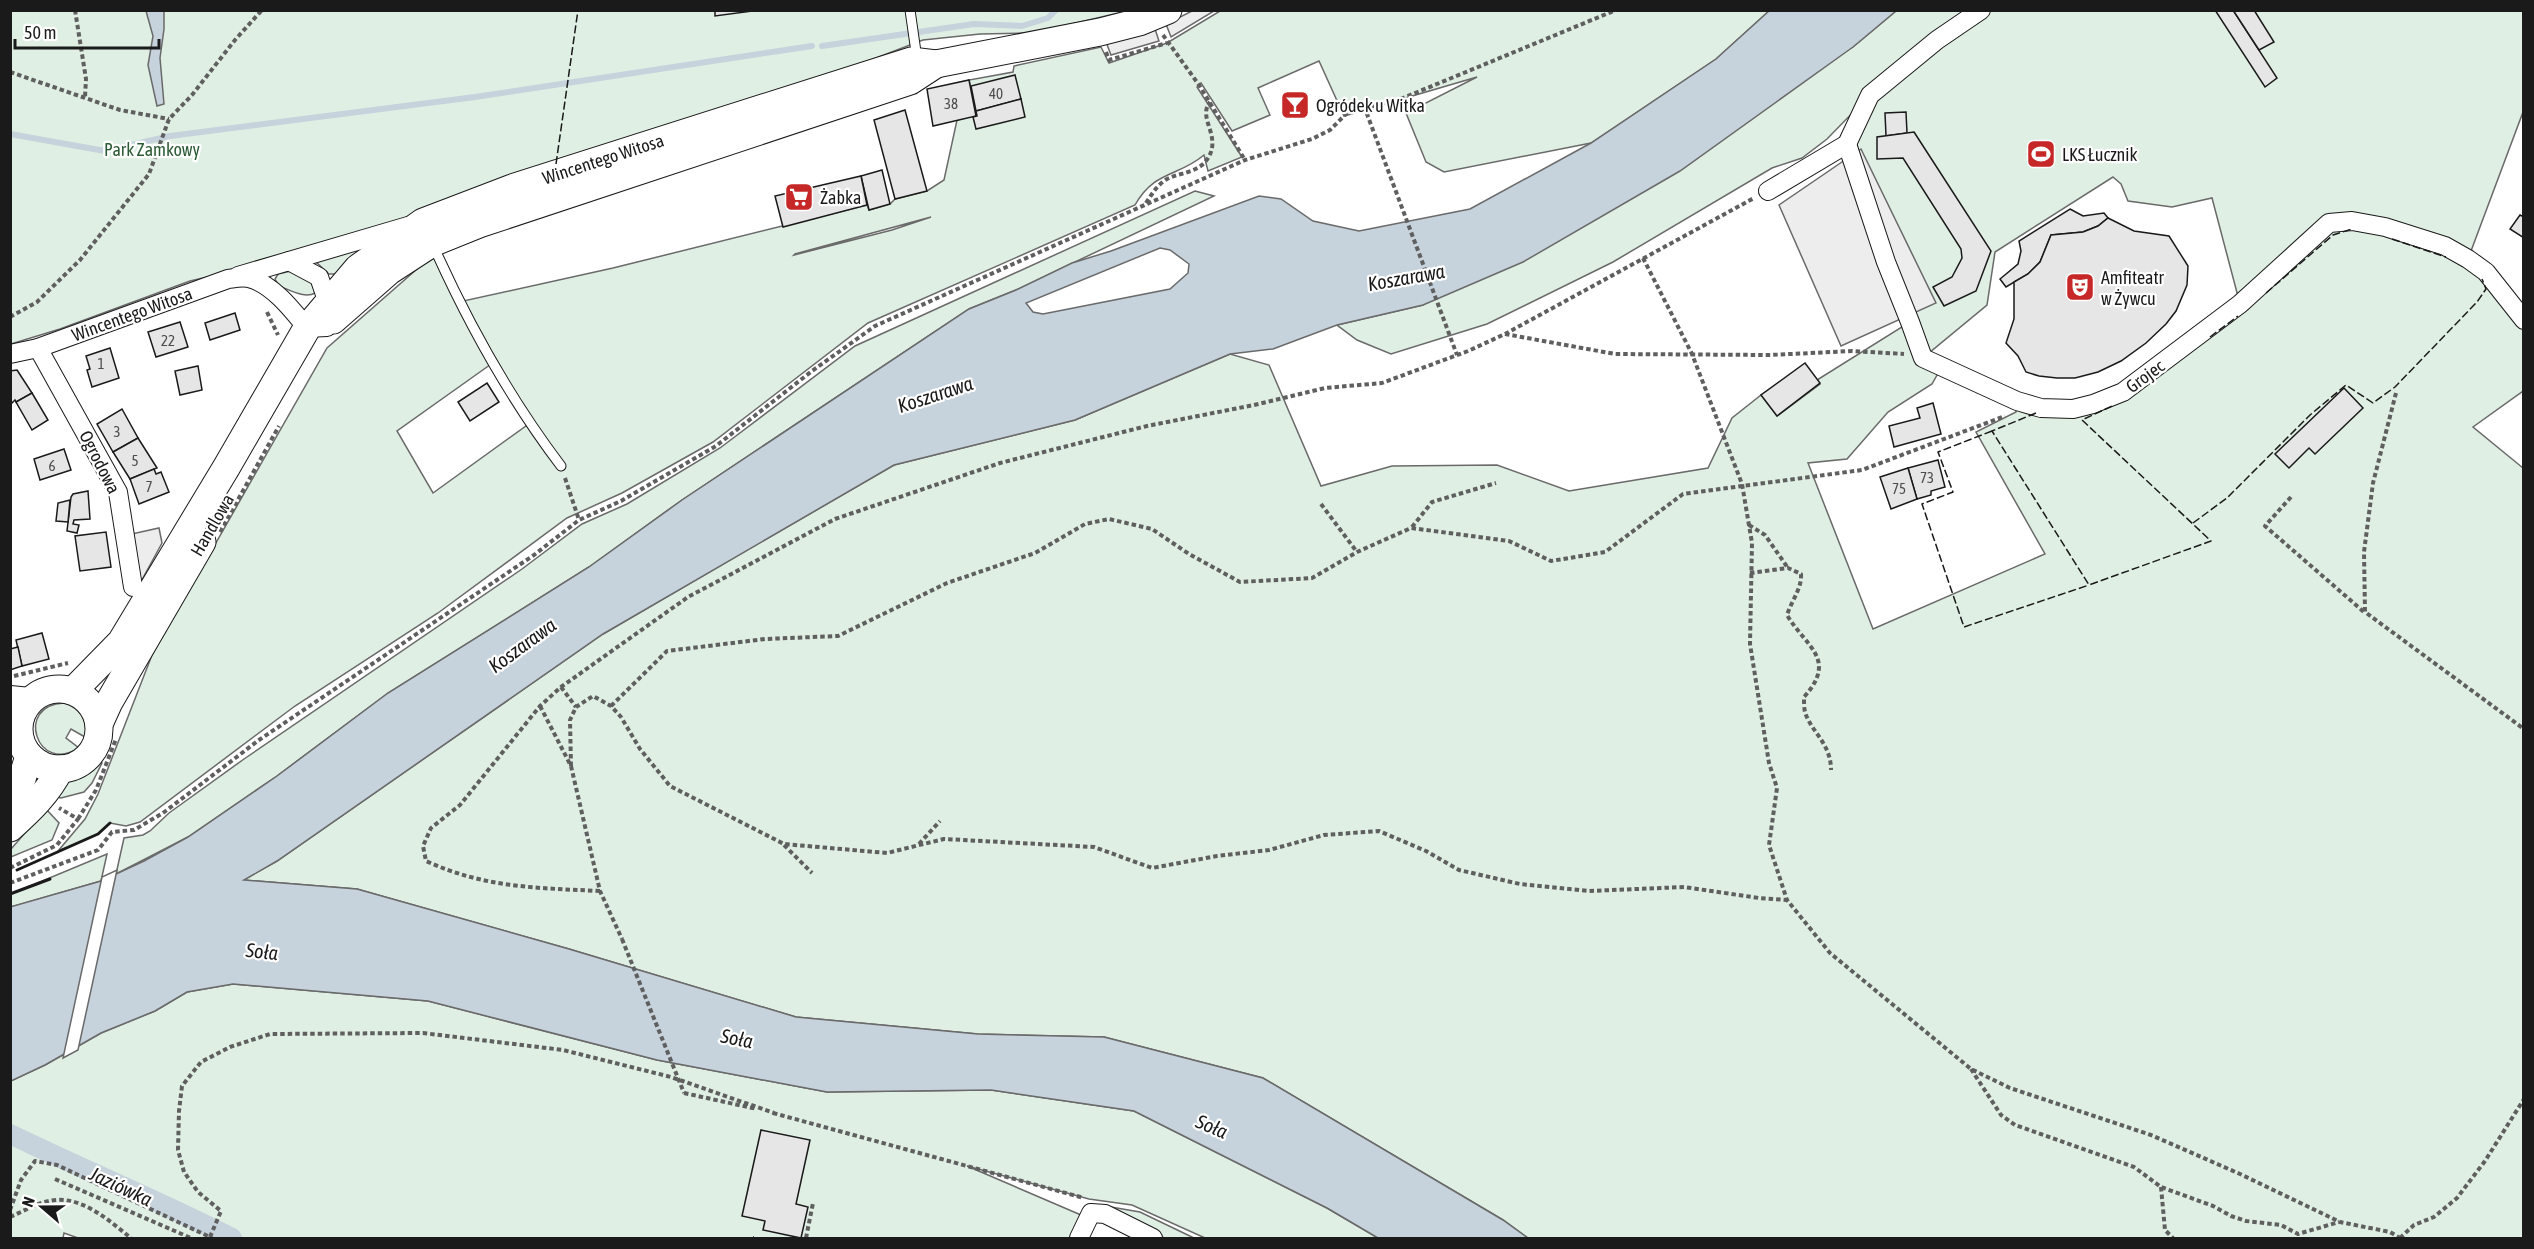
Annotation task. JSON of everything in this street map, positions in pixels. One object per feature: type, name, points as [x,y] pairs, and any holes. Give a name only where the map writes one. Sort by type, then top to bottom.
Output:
[{"type":"main road","name":"Wincentego Witosa","points":[[321,319],[358,268],[427,232],[479,224],[910,81],[922,56],[1100,32],[1139,22],[1164,19]]},
{"type":"main road","name":"Handlowa","points":[[73,691],[121,642],[226,468],[321,319]]},
{"type":"main road","name":"Handlowa","points":[[109,729],[109,702],[321,319]]},
{"type":"main road","points":[[10,818],[19,741],[18,724],[22,711],[20,699],[50,689],[73,691],[91,704],[109,729],[98,737],[93,750],[85,760],[73,767],[60,769],[46,767],[19,741]]},
{"type":"main road","points":[[10,828],[40,800],[60,769]]},
{"type":"street","points":[[1768,191],[1847,144],[1870,95],[1937,40],[1981,10]]},
{"type":"street","points":[[1847,144],[1886,262],[1923,358]]},
{"type":"street","name":"Grojec","points":[[1923,358],[2017,401],[2041,408],[2073,409],[2093,404],[2123,392],[2240,304],[2329,223],[2352,221],[2385,227],[2445,246],[2487,272],[2523,320]]},
{"type":"street","points":[[228,279],[288,261],[427,232]]},
{"type":"street","points":[[288,261],[318,277],[321,319]]},
{"type":"street","name":"Wincentego Witosa","points":[[10,354],[38,348],[228,279],[252,278],[286,304],[321,319]]},
{"type":"street","name":"Ogrodowa","points":[[38,348],[118,492],[133,587]]},
{"type":"street","points":[[1079,1239],[1091,1213],[1105,1214],[1153,1239]]},
{"type":"lane","points":[[910,10],[912,25],[922,56]]},
{"type":"lane","points":[[427,232],[458,302],[534,431],[561,466]]},
{"type":"path","points":[[75,10],[86,79],[85,97]]},
{"type":"path","points":[[10,317],[37,302],[80,260],[149,174],[169,119],[192,95],[262,10]]},
{"type":"path","points":[[10,883],[98,850],[112,832],[134,830],[163,813],[260,740],[534,555],[579,520],[621,501],[716,446],[812,371],[875,326],[1245,160],[1312,139],[1330,130],[1347,113],[1364,106],[1391,103],[1616,10]]},
{"type":"path","points":[[1164,19],[1167,43],[1210,102],[1245,160]]},
{"type":"path","points":[[10,72],[120,110],[169,119]]},
{"type":"path","points":[[1146,204],[1161,184],[1180,174],[1192,171],[1209,158],[1213,139],[1204,113],[1210,102]]},
{"type":"path","points":[[1364,106],[1457,355]]},
{"type":"path","points":[[600,891],[508,886],[454,874],[426,861],[423,846],[431,828],[460,805],[540,706],[561,687],[688,597],[835,519],[1000,463],[1147,426],[1254,405],[1325,388],[1382,383],[1457,355],[1504,334],[1768,191]]},
{"type":"path","points":[[1643,258],[1692,354],[1742,484],[1752,543],[1750,644],[1769,763],[1777,788],[1769,845],[1787,900],[1830,953],[1971,1069],[2010,1088],[2151,1136],[2240,1174],[2340,1222],[2390,1232],[2400,1239],[2414,1225],[2434,1217],[2457,1198],[2485,1161],[2523,1099]]},
{"type":"path","points":[[1504,334],[1616,354],[1770,354],[1852,351],[1901,354],[1923,358]]},
{"type":"path","points":[[2365,612],[2364,552],[2373,483],[2396,393]]},
{"type":"path","points":[[1411,528],[1509,541],[1551,561],[1605,552],[1683,494],[1742,484],[1862,470],[2016,412],[2017,401]]},
{"type":"path","points":[[214,542],[283,420]]},
{"type":"path","points":[[561,466],[579,520]]},
{"type":"path","points":[[611,706],[667,651],[765,639],[838,636],[947,583],[1035,553],[1085,524],[1109,519],[1152,529],[1189,554],[1240,582],[1312,578],[1357,552],[1411,528],[1432,502],[1496,483]]},
{"type":"path","points":[[2291,497],[2265,526],[2365,612],[2523,729]]},
{"type":"path","points":[[1321,504],[1357,552]]},
{"type":"path","points":[[1749,525],[1765,535],[1788,568],[1801,574],[1802,584],[1792,599],[1787,615],[1818,656],[1819,674],[1815,685],[1804,697],[1805,713],[1820,736],[1831,761],[1830,770]]},
{"type":"path","points":[[1750,573],[1788,568]]},
{"type":"path","points":[[10,677],[75,661]]},
{"type":"path","points":[[561,687],[576,706]]},
{"type":"path","points":[[812,873],[784,844],[670,786],[640,749],[621,717],[611,706],[593,696],[576,706],[570,720],[571,766],[600,891],[684,1093],[774,1113],[1083,1197],[1089,1199],[1091,1213]]},
{"type":"path","points":[[540,706],[571,766]]},
{"type":"path","points":[[10,868],[57,845],[78,819],[96,790],[109,729]]},
{"type":"path","points":[[58,808],[78,819]]},
{"type":"path","points":[[918,845],[940,821]]},
{"type":"path","points":[[784,844],[887,853],[944,839],[964,838],[1094,847],[1152,868],[1217,856],[1269,850],[1324,835],[1379,831],[1426,851],[1459,870],[1520,884],[1589,891],[1684,887],[1787,900]]},
{"type":"path","points":[[10,1210],[21,1180],[35,1161],[57,1165],[211,1238],[221,1212],[198,1192],[184,1172],[178,1150],[182,1086],[201,1062],[230,1047],[270,1034],[423,1033],[563,1050],[671,1077],[774,1113]]},
{"type":"path","points":[[1971,1069],[1995,1108],[2015,1125],[2134,1167],[2161,1187],[2239,1218],[2281,1225],[2300,1236],[2340,1222]]},
{"type":"path","points":[[54,1179],[191,1239]]},
{"type":"path","points":[[2161,1187],[2165,1230],[2173,1239]]},
{"type":"path","points":[[10,1217],[45,1202],[74,1201],[103,1216],[131,1239]]},
{"type":"path","points":[[806,1239],[813,1203]]},
{"type":"green space","name":"Park Zamkowy","points":[[11,11],[1127,11],[1033,33],[980,34],[923,40],[821,79],[358,234],[251,267],[190,281],[60,329],[11,344]]},
{"type":"green space","points":[[1220,11],[1769,11],[1716,59],[1591,143],[1444,172],[1426,162],[1406,113],[1477,77],[1344,116],[1319,61],[1258,88],[1270,115],[1232,131],[1201,83],[1197,87],[1242,157],[1208,171],[1204,155],[1159,180],[1143,194],[1135,205],[868,323],[713,442],[622,493],[567,518],[438,613],[295,706],[140,822],[126,826],[110,823],[98,834],[58,851],[85,819],[98,794],[152,655],[327,348],[433,255],[459,302],[613,268],[867,205],[869,210],[890,204],[895,199],[927,191],[944,180],[957,120],[976,115],[969,80],[1013,72],[1014,66],[1101,47],[1109,63],[1167,43]],"holes":[[[931,217],[892,230],[794,255],[795,254]],[[494,362],[530,423],[433,493],[397,431]]]},
{"type":"green space","points":[[1896,11],[2523,11],[2523,112],[2468,259],[2523,320],[2523,391],[2473,427],[2523,468],[2523,1238],[1528,1238],[1503,1220],[1263,1078],[1104,1037],[978,1034],[796,1017],[357,889],[243,880],[277,861],[603,634],[894,465],[1075,420],[1230,354],[1269,365],[1321,486],[1392,466],[1497,465],[1569,491],[1708,468],[1732,418],[1761,395],[1777,416],[1820,384],[1817,380],[1910,322],[1847,144],[1868,97],[1827,139],[1802,158],[1772,168],[1613,262],[1487,324],[1391,354],[1357,340],[1337,325],[1423,305],[1853,47]],"holes":[[[2113,177],[2121,184],[2128,201],[2172,207],[2212,198],[2240,304],[2093,404],[2017,401],[2016,412],[1976,432],[2045,554],[1873,629],[1808,463],[1847,459],[1888,412],[1932,384],[1941,368],[1923,358],[1987,305],[1995,252]]]},
{"type":"green space","points":[[1195,191],[1214,196],[1016,290],[969,309],[682,500],[589,567],[388,693],[277,776],[188,837],[116,874],[124,838],[143,835],[150,831],[169,813],[244,759],[522,569],[582,524],[627,504],[720,448],[855,346]]},
{"type":"green space","points":[[362,247],[368,248],[338,274],[329,274],[316,262]]},
{"type":"green space","points":[[291,271],[311,281],[315,293],[307,295],[279,286],[275,279],[278,274]]},
{"type":"green space","points":[[64,703],[79,711],[86,725],[85,737],[71,729],[66,738],[79,748],[64,754],[52,753],[43,746],[37,736],[36,725],[39,715],[49,707]]},
{"type":"green space","points":[[99,761],[102,763],[92,783],[84,792],[61,798],[53,796],[68,781],[88,772]]},
{"type":"green space","points":[[46,809],[59,823],[52,840],[11,857],[11,849]]},
{"type":"green space","points":[[107,854],[101,881],[11,907],[11,894]]},
{"type":"green space","points":[[233,984],[428,1001],[657,1060],[827,1092],[991,1090],[1134,1111],[1327,1208],[1378,1238],[1205,1238],[1132,1205],[1089,1199],[967,1166],[1081,1215],[1075,1238],[78,1238],[64,1233],[63,1238],[11,1238],[10,1081],[45,1065],[101,1033],[155,1011],[187,992]]},
{"type":"green space","points":[[1105,1206],[1140,1212],[1194,1238],[1164,1238]]},
{"type":"shaded area","points":[[1192,11],[1214,11],[1171,37],[1166,24]]},
{"type":"shaded area","points":[[1155,29],[1159,41],[1111,55],[1106,42]]},
{"type":"shaded area","points":[[1861,149],[1936,303],[1841,346],[1779,205]]},
{"type":"shaded area","points":[[159,528],[162,543],[138,587],[127,535]]},
{"type":"water","points":[[146,11],[164,11],[160,58],[164,104],[157,106],[148,65],[153,36]]},
{"type":"water","points":[[1769,11],[1896,11],[1853,47],[1680,171],[1523,262],[1423,305],[1337,325],[1273,349],[1230,354],[1075,420],[894,465],[603,634],[277,861],[244,880],[357,889],[796,1017],[978,1034],[1104,1037],[1263,1078],[1503,1220],[1528,1238],[1378,1238],[1327,1208],[1134,1111],[991,1090],[827,1092],[657,1060],[428,1001],[233,984],[187,992],[155,1011],[101,1033],[45,1065],[11,1081],[10,907],[101,881],[188,837],[277,776],[388,693],[589,567],[682,500],[969,309],[1016,290],[1072,263],[1111,251],[1259,196],[1281,199],[1313,221],[1359,231],[1470,209],[1591,143],[1716,59]],"holes":[[[1160,248],[1170,250],[1189,264],[1188,273],[1170,289],[1043,314],[1033,312],[1026,303]]]},
{"type":"pier","points":[[117,870],[78,1050],[63,1058],[102,877]]},
{"type":"building","points":[[715,10],[760,10],[715,16]]},
{"type":"building","points":[[2215,10],[2233,10],[2277,78],[2265,87]]},
{"type":"building","points":[[2233,10],[2254,10],[2274,42],[2259,50]]},
{"type":"building","points":[[1015,75],[1021,99],[976,111],[971,86]]},
{"type":"building","points":[[969,80],[976,116],[933,126],[927,89]]},
{"type":"building","points":[[1021,99],[1025,117],[976,129],[973,117],[977,116],[976,111]]},
{"type":"building","points":[[905,110],[927,191],[895,199],[874,120]]},
{"type":"building","points":[[1906,112],[1907,133],[1886,136],[1885,113]]},
{"type":"building","points":[[1914,132],[1991,251],[1976,291],[1944,306],[1933,287],[1952,277],[1962,258],[1961,249],[1903,158],[1877,159],[1877,137]]},
{"type":"building","points":[[882,170],[890,204],[869,210],[861,176]]},
{"type":"building","points":[[861,176],[867,205],[783,227],[775,196]]},
{"type":"building","points":[[2070,209],[2083,216],[2104,213],[2108,218],[2098,226],[2083,232],[2051,235],[2040,262],[2028,274],[2006,287],[2000,279],[2018,264],[2021,251],[2019,241]]},
{"type":"building","points":[[2520,215],[2524,217],[2524,238],[2510,229]]},
{"type":"building","points":[[2108,218],[2134,231],[2169,236],[2188,266],[2187,285],[2176,311],[2146,343],[2121,361],[2098,372],[2075,378],[2057,378],[2026,372],[2018,356],[2006,343],[2014,319],[2014,282],[2028,274],[2040,262],[2051,235],[2083,232],[2098,226]]},
{"type":"building","points":[[235,313],[240,330],[210,340],[205,323]]},
{"type":"building","points":[[180,322],[188,347],[156,357],[148,332]]},
{"type":"building","points":[[110,348],[119,378],[92,387],[86,356]]},
{"type":"building","points":[[1805,363],[1820,383],[1777,416],[1761,395]]},
{"type":"building","points":[[198,366],[202,390],[180,395],[175,371]]},
{"type":"building","points":[[17,370],[32,393],[16,402],[15,400],[10,405],[10,371]]},
{"type":"building","points":[[487,383],[499,402],[470,421],[458,402]]},
{"type":"building","points":[[2344,388],[2363,408],[2315,454],[2309,448],[2289,468],[2275,454]]},
{"type":"building","points":[[32,393],[48,420],[32,430],[16,402]]},
{"type":"building","points":[[1933,403],[1941,434],[1894,447],[1889,426],[1920,418],[1917,408]]},
{"type":"building","points":[[122,409],[138,438],[113,452],[97,424]]},
{"type":"building","points":[[138,438],[157,468],[130,479],[113,452]]},
{"type":"building","points":[[64,449],[71,470],[40,480],[34,459]]},
{"type":"building","points":[[1938,460],[1945,487],[1931,491],[1931,495],[1917,499],[1908,468]]},
{"type":"building","points":[[1908,468],[1917,499],[1891,509],[1880,477]]},
{"type":"building","points":[[154,469],[156,474],[161,472],[169,492],[139,504],[130,479]]},
{"type":"building","points":[[88,491],[90,519],[74,520],[73,524],[79,525],[77,533],[67,531],[71,497],[73,494]]},
{"type":"building","points":[[70,500],[68,522],[56,521],[58,503]]},
{"type":"building","points":[[106,532],[111,567],[80,571],[75,536]]},
{"type":"building","points":[[42,633],[49,659],[22,666],[16,640]]},
{"type":"building","points":[[18,647],[22,666],[10,670],[10,649]]},
{"type":"building","points":[[761,1130],[810,1140],[796,1204],[808,1207],[801,1238],[763,1230],[765,1221],[742,1216]]},
{"type":"waterway","points":[[822,46],[974,24],[1022,26],[1048,18],[1056,10]]},
{"type":"waterway","points":[[10,134],[105,151],[170,136],[475,97],[812,46]]},
{"type":"waterway","name":"Jaziówka","points":[[10,1134],[232,1238]]},
{"type":"fence","points":[[556,164],[578,10]]},
{"type":"fence","points":[[2266,293],[2333,235],[2352,229]]},
{"type":"fence","points":[[2392,239],[2446,257]]},
{"type":"fence","points":[[2193,523],[2227,498],[2310,415],[2346,385],[2373,403],[2395,387],[2477,302],[2486,289],[2482,279]]},
{"type":"fence","points":[[2210,337],[2238,316]]},
{"type":"fence","points":[[2036,413],[1992,431],[2089,585],[2211,541],[2082,420],[2112,406]]},
{"type":"fence","points":[[1992,431],[1938,452],[1953,492],[1922,504],[1964,627],[2089,585]]},
{"type":"wall","points":[[17,870],[98,834],[110,823]]},
{"type":"wall","points":[[10,894],[50,879]]},
{"type":"place","name":"Ogródek u Witka","points":[[1295,105]]},
{"type":"place","name":"LKS Łucznik","points":[[2041,154]]},
{"type":"place","name":"Żabka","points":[[799,197]]},
{"type":"place","name":"Amfiteatr w Żywcu","points":[[2080,287]]},
{"type":"water label","name":"Koszarawa","points":[[1406,277]]},
{"type":"water label","name":"Koszarawa","points":[[935,394]]},
{"type":"water label","name":"Koszarawa","points":[[522,645]]},
{"type":"water label","name":"Soła","points":[[262,951]]},
{"type":"water label","name":"Soła","points":[[737,1038]]},
{"type":"water label","name":"Soła","points":[[1212,1126]]}]
